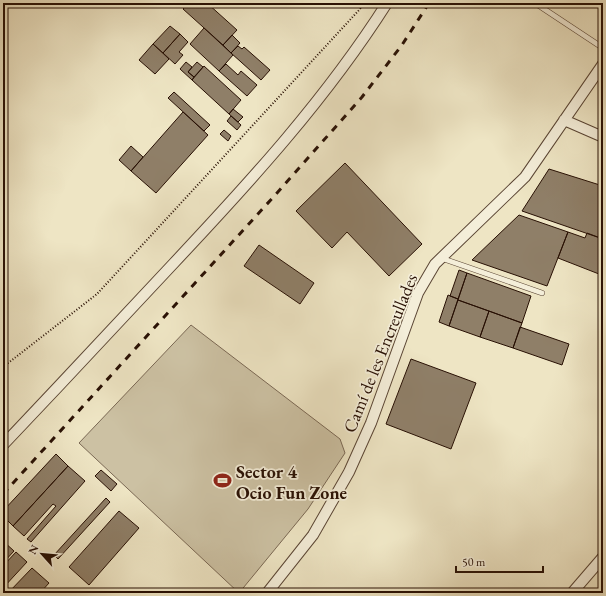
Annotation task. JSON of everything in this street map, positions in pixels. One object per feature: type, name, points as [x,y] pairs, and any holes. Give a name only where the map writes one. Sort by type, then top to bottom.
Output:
[{"type":"street","points":[[3,445],[228,206],[293,131],[351,56],[387,3]]},
{"type":"street","name":"Camí de les Encreullades","points":[[267,593],[313,534],[349,472],[372,423],[418,293],[435,264],[525,177],[603,64]]},
{"type":"street","points":[[564,120],[603,137]]},
{"type":"street","points":[[572,593],[603,558]]},
{"type":"lane","points":[[535,3],[603,48]]},
{"type":"lane","points":[[441,258],[542,293]]},
{"type":"path","points":[[3,368],[97,294],[355,15],[364,3]]},
{"type":"shaded area","name":"Sector 4 Ocio Fun Zone","points":[[191,325],[340,439],[345,453],[308,509],[239,593],[79,443]]},
{"type":"building","points":[[189,3],[207,3],[237,30],[223,45],[183,9]]},
{"type":"building","points":[[170,26],[180,34],[163,53],[153,44]]},
{"type":"building","points":[[204,28],[233,55],[219,71],[190,44]]},
{"type":"building","points":[[180,34],[188,42],[179,52],[183,55],[175,64],[163,53]]},
{"type":"building","points":[[232,35],[240,43],[231,53],[223,45]]},
{"type":"building","points":[[153,44],[169,59],[155,74],[139,60]]},
{"type":"building","points":[[238,46],[242,49],[244,47],[270,70],[261,80],[231,53]]},
{"type":"building","points":[[186,62],[192,67],[188,72],[194,77],[192,80],[180,69]]},
{"type":"building","points":[[197,62],[203,67],[194,77],[188,72]]},
{"type":"building","points":[[226,64],[238,75],[241,71],[257,85],[247,96],[219,71]]},
{"type":"building","points":[[204,66],[241,100],[229,114],[192,80]]},
{"type":"building","points":[[174,92],[210,125],[204,131],[168,98]]},
{"type":"building","points":[[233,109],[243,117],[238,122],[229,114]]},
{"type":"building","points":[[183,112],[208,135],[156,193],[131,171]]},
{"type":"building","points":[[231,116],[241,125],[237,130],[227,121]]},
{"type":"building","points":[[224,130],[231,136],[228,141],[220,134]]},
{"type":"building","points":[[131,146],[143,157],[131,171],[119,160]]},
{"type":"building","points":[[345,163],[422,244],[389,276],[347,232],[332,248],[296,211]]},
{"type":"building","points":[[549,169],[603,186],[603,239],[522,211]]},
{"type":"building","points":[[519,215],[568,232],[547,286],[472,260]]},
{"type":"building","points":[[568,232],[585,238],[587,233],[603,239],[603,264],[599,274],[558,258]]},
{"type":"building","points":[[259,245],[314,283],[300,304],[244,266]]},
{"type":"building","points":[[459,270],[467,273],[458,299],[450,296]]},
{"type":"building","points":[[467,273],[531,296],[522,323],[458,300]]},
{"type":"building","points":[[448,295],[458,299],[449,326],[439,322]]},
{"type":"building","points":[[458,300],[489,311],[480,337],[449,326]]},
{"type":"building","points":[[489,311],[522,323],[513,348],[480,337]]},
{"type":"building","points":[[520,327],[569,344],[562,365],[513,348]]},
{"type":"building","points":[[411,359],[476,383],[451,449],[386,424]]},
{"type":"building","points":[[56,454],[68,466],[13,526],[7,520],[3,524],[3,511]]},
{"type":"building","points":[[68,466],[85,481],[31,542],[27,539],[56,506],[53,504],[24,536],[13,526]]},
{"type":"building","points":[[101,470],[117,484],[111,491],[95,476]]},
{"type":"building","points":[[106,498],[110,502],[58,559],[54,555]]},
{"type":"building","points":[[119,511],[139,528],[89,585],[69,567]]},
{"type":"building","points":[[3,541],[14,551],[3,563]]},
{"type":"building","points":[[16,552],[27,562],[3,588],[3,566]]},
{"type":"building","points":[[32,568],[49,583],[40,593],[8,593]]},
{"type":"railway","points":[[3,494],[277,193],[362,97],[402,45],[429,3]]},
{"type":"place","name":"Sector 4 Ocio Fun Zone","points":[[223,481]]}]
